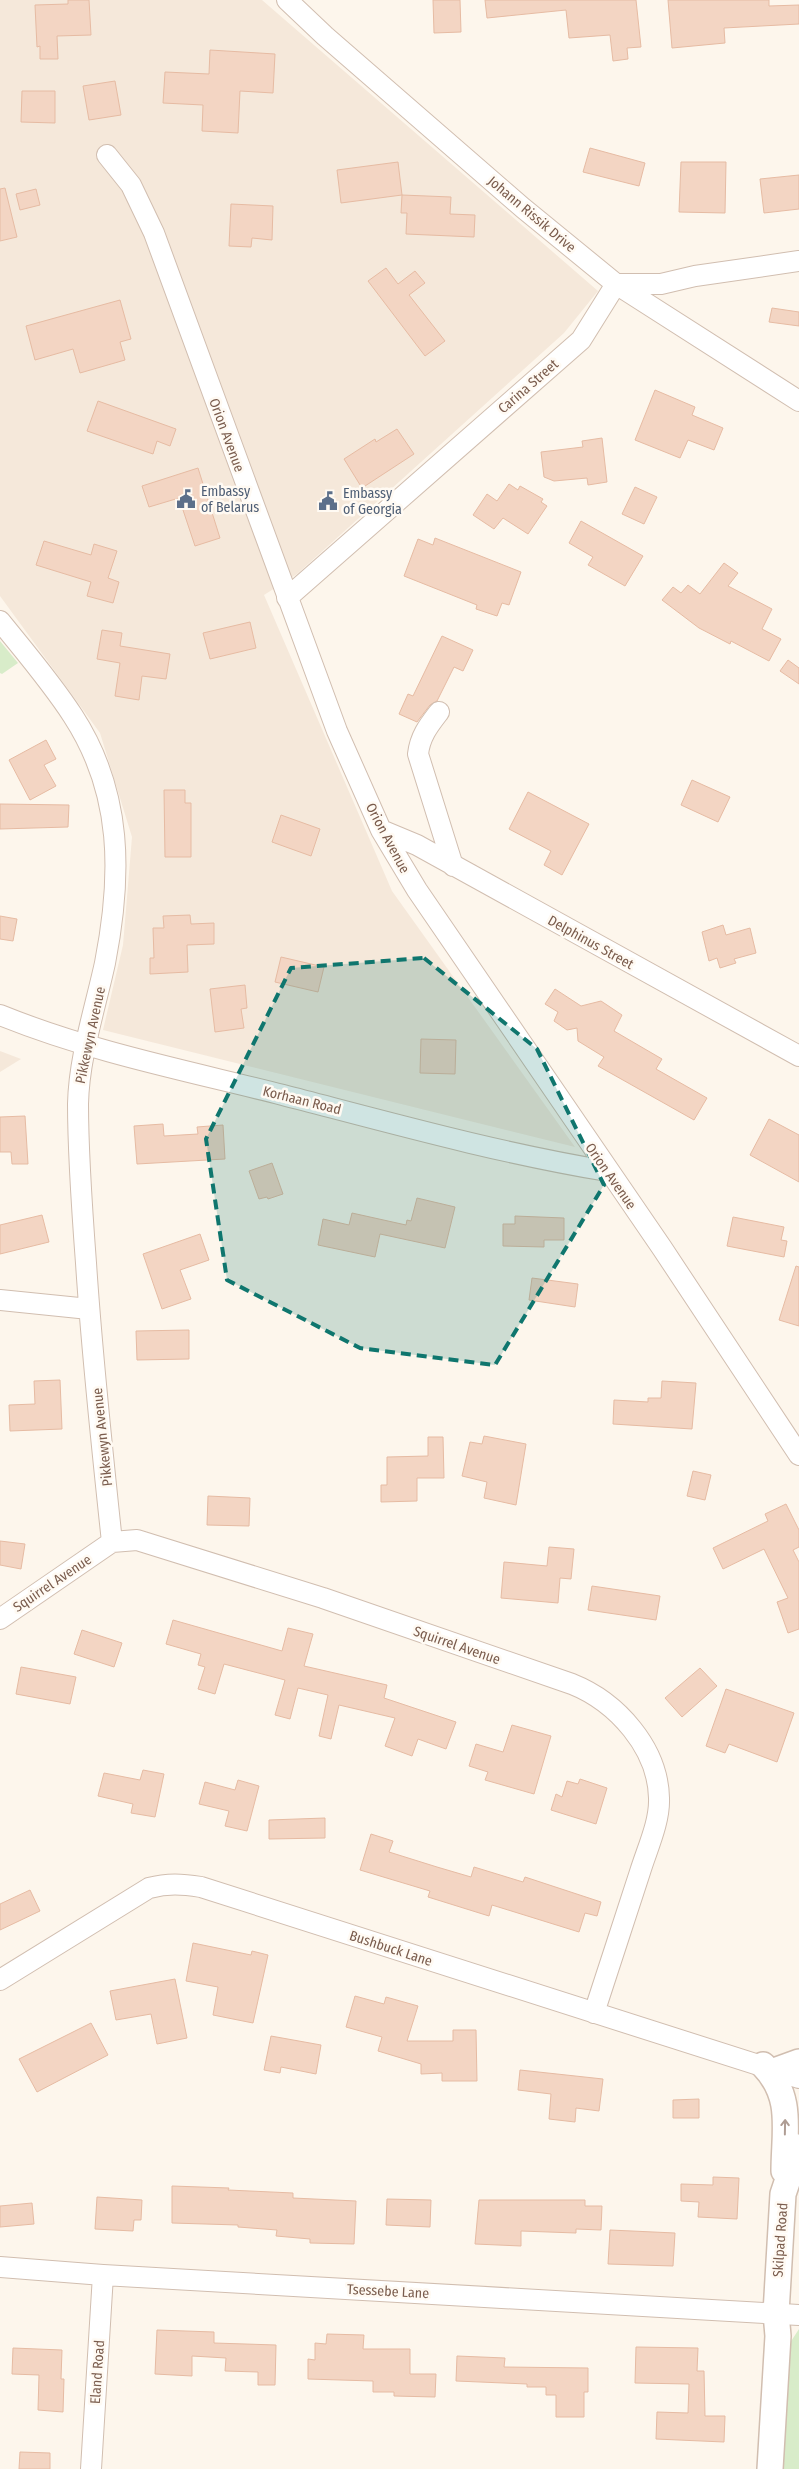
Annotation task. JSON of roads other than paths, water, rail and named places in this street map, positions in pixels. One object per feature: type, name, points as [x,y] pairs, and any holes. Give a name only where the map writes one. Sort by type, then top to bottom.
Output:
[{"type":"street","name":"Johann Rissik Drive","points":[[287,0],[325,36],[523,208],[616,284],[799,401]]},
{"type":"street","name":"Orion Avenue","points":[[107,154],[130,185],[154,233],[337,731],[381,830],[416,890],[607,1171],[662,1248],[799,1455]]},
{"type":"street","points":[[616,284],[661,284],[695,276],[799,261]]},
{"type":"street","name":"Carina Street","points":[[288,598],[581,340],[616,284]]},
{"type":"street","name":"Pikkewyn Avenue","points":[[0,621],[46,677],[74,717],[100,768],[106,786],[115,848],[115,900],[109,942],[80,1079],[78,1116],[89,1310],[112,1542]]},
{"type":"street","points":[[439,712],[419,743],[418,754],[454,866]]},
{"type":"street","name":"Delphinus Street","points":[[381,830],[417,845],[799,1056]]},
{"type":"street","name":"Korhaan Road","points":[[0,1015],[87,1045],[533,1158],[607,1171]]},
{"type":"street","points":[[0,1300],[89,1310]]},
{"type":"street","name":"Squirrel Avenue","points":[[0,1619],[112,1542],[128,1540],[147,1542],[323,1598],[572,1684],[586,1689],[609,1704],[627,1723],[653,1763],[658,1780],[659,1800],[650,1842],[594,2013]]},
{"type":"street","name":"Bushbuck Lane","points":[[0,1980],[149,1888],[169,1883],[201,1887],[594,2013],[785,2069]]},
{"type":"street","points":[[785,2069],[780,2087],[784,2100],[791,2195]]},
{"type":"street","name":"Skilpad Road","points":[[770,2469],[784,2319],[791,2195],[799,2148]]},
{"type":"street","name":"Tsessebe Lane","points":[[0,2267],[784,2319]]},
{"type":"street","name":"Eland Road","points":[[91,2469],[103,2275]]},
{"type":"place","name":"Embassy of Belarus","points":[[186,499]]},
{"type":"place","name":"Embassy of Georgia","points":[[328,501]]}]
